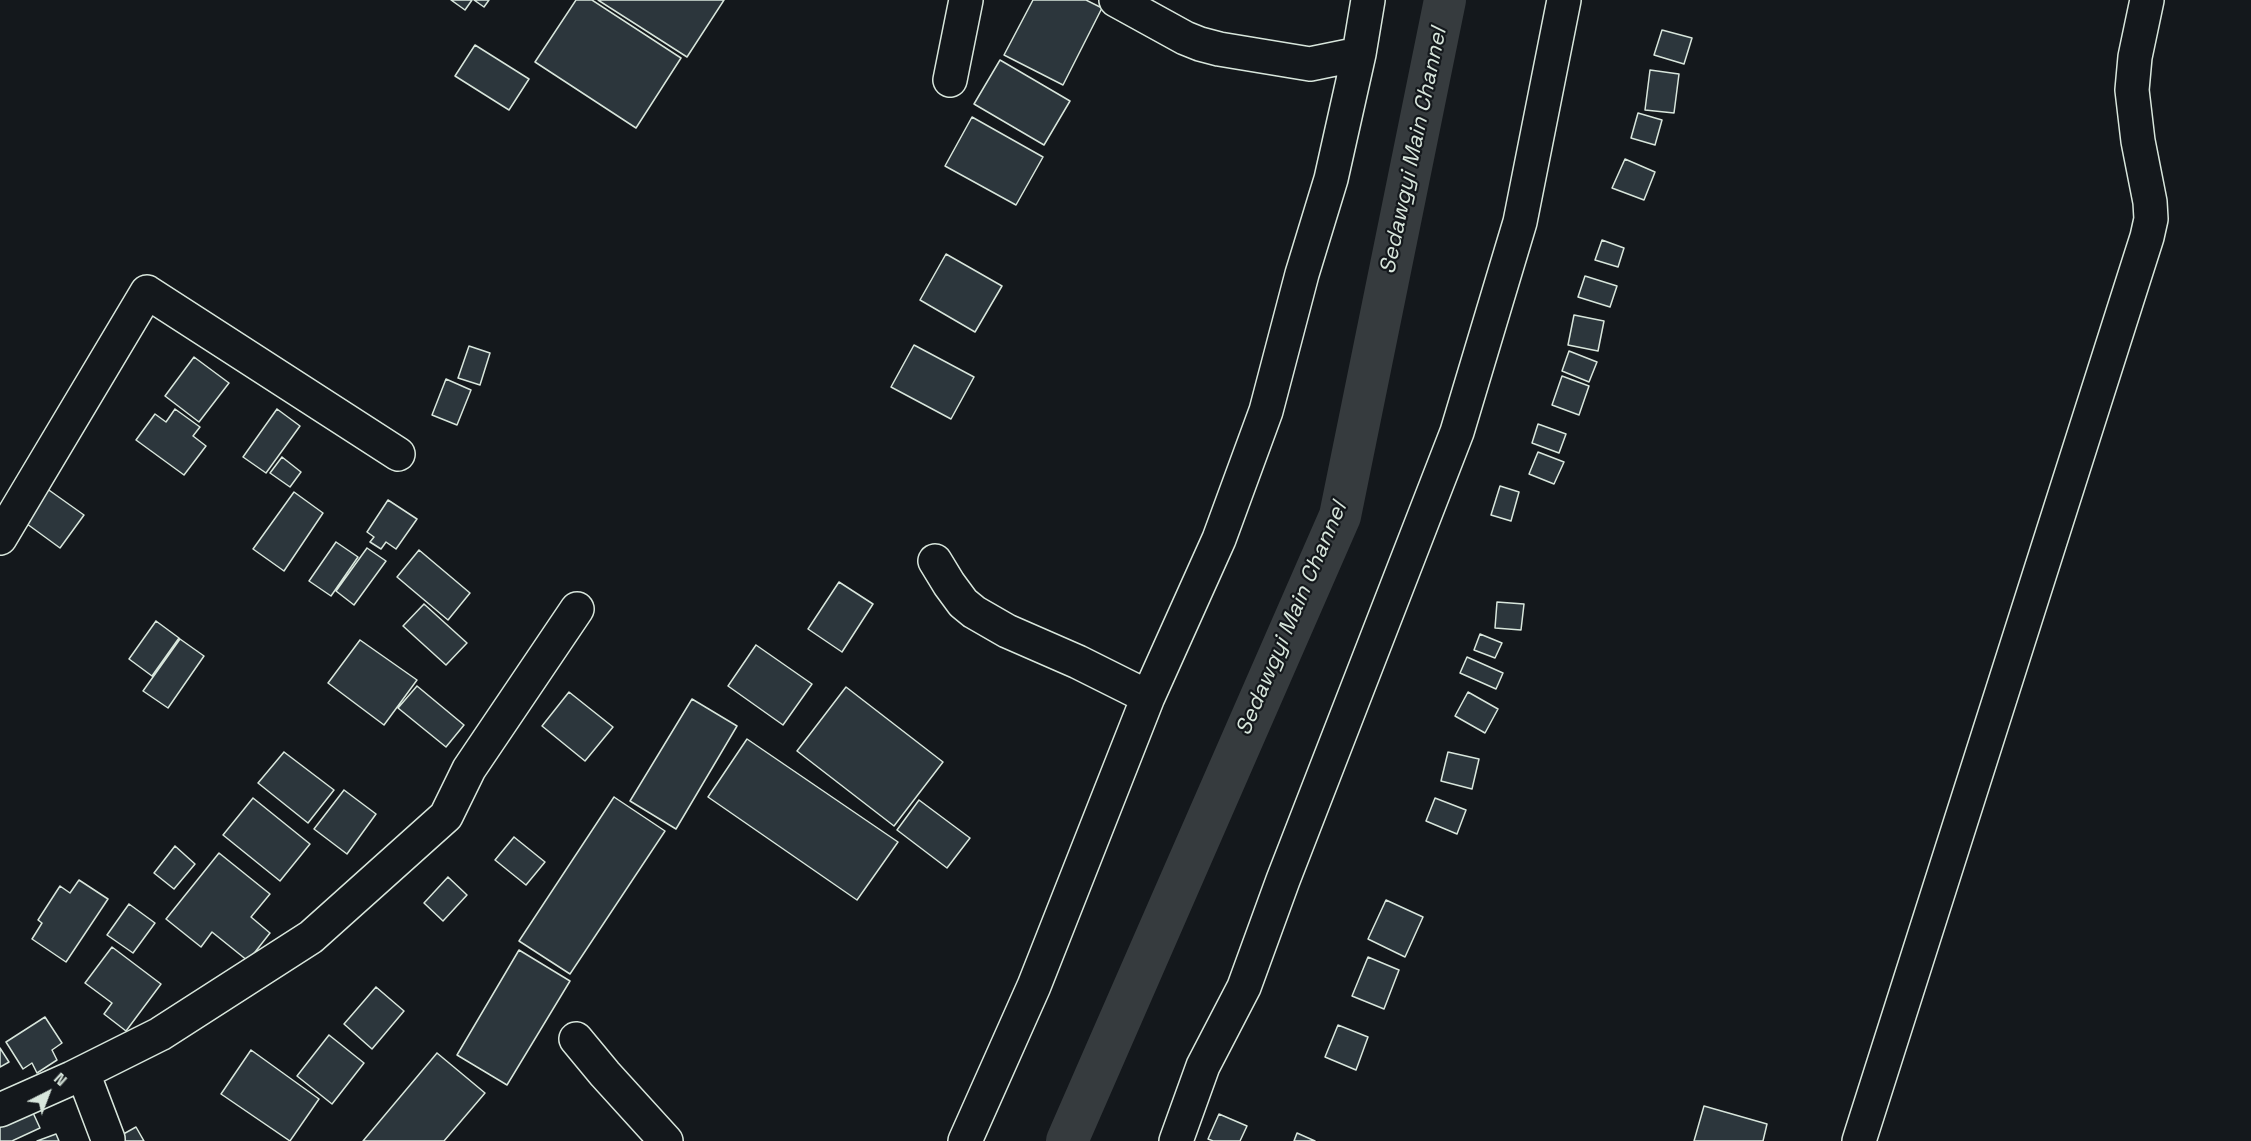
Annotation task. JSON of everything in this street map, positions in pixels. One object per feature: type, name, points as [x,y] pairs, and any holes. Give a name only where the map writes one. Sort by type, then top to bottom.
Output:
[{"type":"street","points":[[950,80],[966,0]]},
{"type":"street","points":[[1116,0],[1185,38],[1219,49],[1310,64],[1359,54]]},
{"type":"street","points":[[965,1141],[1034,986],[1148,697],[1219,539],[1266,411],[1302,274],[1331,179],[1359,54],[1368,0]]},
{"type":"street","points":[[1176,1141],[1203,1065],[1244,987],[1282,880],[1456,432],[1520,222],[1564,0]]},
{"type":"street","points":[[1859,1141],[2147,237],[2151,219],[2150,202],[2138,141],[2132,90],[2147,0]]},
{"type":"street","points":[[0,538],[147,292],[398,454]]},
{"type":"street","points":[[935,561],[949,585],[963,603],[974,612],[1007,631],[1078,662],[1148,697]]},
{"type":"street","points":[[0,1110],[83,1073],[160,1034],[311,937],[446,816],[469,770],[577,609]]},
{"type":"street","points":[[576,1040],[666,1141]]},
{"type":"street","points":[[83,1073],[108,1139]]},
{"type":"building","points":[[451,0],[472,0],[465,10]]},
{"type":"building","points":[[474,0],[489,0],[484,7]]},
{"type":"building","points":[[576,0],[592,0],[681,58],[636,128],[535,62]]},
{"type":"building","points":[[598,0],[724,0],[687,57]]},
{"type":"building","points":[[1033,0],[1086,0],[1102,8],[1063,85],[1004,55]]},
{"type":"building","points":[[1662,30],[1692,38],[1684,64],[1654,55]]},
{"type":"building","points":[[475,45],[529,79],[509,110],[455,76]]},
{"type":"building","points":[[1000,60],[1070,101],[1044,145],[974,104]]},
{"type":"building","points":[[1650,70],[1679,74],[1674,113],[1645,110]]},
{"type":"building","points":[[1638,113],[1662,120],[1655,145],[1631,138]]},
{"type":"building","points":[[972,117],[1043,157],[1016,205],[945,166]]},
{"type":"building","points":[[1625,159],[1655,172],[1644,200],[1612,188]]},
{"type":"building","points":[[1602,240],[1624,248],[1618,267],[1595,260]]},
{"type":"building","points":[[946,254],[1002,286],[975,332],[920,300]]},
{"type":"building","points":[[1585,276],[1617,286],[1610,307],[1578,297]]},
{"type":"building","points":[[1574,315],[1604,321],[1598,351],[1568,345]]},
{"type":"building","points":[[914,345],[974,377],[951,419],[891,387]]},
{"type":"building","points":[[469,346],[490,353],[480,385],[458,378]]},
{"type":"building","points":[[1569,351],[1597,362],[1589,382],[1562,371]]},
{"type":"building","points":[[194,357],[229,383],[199,422],[165,396]]},
{"type":"building","points":[[1562,376],[1589,386],[1579,415],[1552,405]]},
{"type":"building","points":[[446,379],[471,390],[457,425],[432,415]]},
{"type":"building","points":[[175,409],[200,427],[193,436],[206,446],[184,475],[136,440],[155,414],[166,422]]},
{"type":"building","points":[[277,409],[300,426],[266,473],[243,457]]},
{"type":"building","points":[[1538,424],[1566,434],[1559,453],[1532,443]]},
{"type":"building","points":[[1538,452],[1564,462],[1554,484],[1529,474]]},
{"type":"building","points":[[282,457],[301,472],[290,487],[270,473]]},
{"type":"building","points":[[1500,486],[1519,492],[1511,521],[1491,515]]},
{"type":"building","points":[[46,488],[84,515],[60,548],[23,521]]},
{"type":"building","points":[[294,492],[323,513],[284,571],[253,549]]},
{"type":"building","points":[[388,500],[417,519],[396,549],[386,542],[381,549],[370,542],[374,537],[367,532]]},
{"type":"building","points":[[336,542],[358,557],[331,596],[309,581]]},
{"type":"building","points":[[367,548],[386,561],[354,605],[336,591]]},
{"type":"building","points":[[419,550],[470,593],[448,620],[397,577]]},
{"type":"building","points":[[839,582],[873,604],[842,652],[808,629]]},
{"type":"building","points":[[1497,602],[1524,604],[1521,630],[1495,628]]},
{"type":"building","points":[[424,604],[467,643],[446,665],[403,626]]},
{"type":"building","points":[[156,621],[179,638],[152,676],[129,659]]},
{"type":"building","points":[[1480,634],[1502,643],[1495,658],[1474,650]]},
{"type":"building","points":[[180,639],[204,656],[168,708],[143,691]]},
{"type":"building","points":[[360,640],[417,680],[384,725],[328,683]]},
{"type":"building","points":[[756,645],[812,684],[783,725],[728,686]]},
{"type":"building","points":[[1467,657],[1503,673],[1496,689],[1460,673]]},
{"type":"building","points":[[417,686],[464,725],[446,747],[398,708]]},
{"type":"building","points":[[846,687],[943,762],[894,826],[797,751]]},
{"type":"building","points":[[569,692],[613,727],[585,761],[542,726]]},
{"type":"building","points":[[1468,692],[1498,709],[1485,733],[1455,716]]},
{"type":"building","points":[[692,699],[737,726],[676,829],[630,801]]},
{"type":"building","points":[[747,739],[898,842],[857,900],[708,797]]},
{"type":"building","points":[[284,752],[334,790],[308,823],[258,783]]},
{"type":"building","points":[[1448,752],[1479,759],[1472,789],[1441,781]]},
{"type":"building","points":[[344,790],[376,814],[347,854],[314,829]]},
{"type":"building","points":[[614,797],[665,831],[570,974],[519,941]]},
{"type":"building","points":[[253,798],[310,844],[280,881],[223,835]]},
{"type":"building","points":[[1435,798],[1466,810],[1457,834],[1426,821]]},
{"type":"building","points":[[919,800],[970,838],[947,868],[897,830]]},
{"type":"building","points":[[514,837],[545,862],[526,885],[495,860]]},
{"type":"building","points":[[175,846],[195,864],[174,889],[154,873]]},
{"type":"building","points":[[219,853],[270,894],[251,917],[270,933],[248,961],[212,932],[201,947],[166,919]]},
{"type":"building","points":[[448,877],[467,895],[443,921],[424,903]]},
{"type":"building","points":[[79,880],[108,899],[66,962],[32,939],[42,923],[38,920],[60,886],[70,893]]},
{"type":"building","points":[[1386,900],[1423,917],[1405,957],[1368,939]]},
{"type":"building","points":[[129,904],[155,923],[133,953],[107,935]]},
{"type":"building","points":[[112,947],[161,984],[126,1031],[104,1014],[112,1003],[85,983]]},
{"type":"building","points":[[519,950],[570,981],[507,1085],[457,1055]]},
{"type":"building","points":[[1368,957],[1399,970],[1384,1009],[1352,996]]},
{"type":"building","points":[[376,987],[404,1011],[372,1049],[344,1024]]},
{"type":"building","points":[[45,1017],[62,1043],[52,1050],[57,1060],[37,1073],[32,1063],[23,1069],[6,1042]]},
{"type":"building","points":[[1338,1025],[1368,1037],[1356,1070],[1325,1057]]},
{"type":"building","points":[[329,1035],[364,1063],[332,1104],[297,1076]]},
{"type":"building","points":[[0,1048],[9,1062],[0,1067]]},
{"type":"building","points":[[251,1050],[319,1099],[290,1141],[221,1094]]},
{"type":"building","points":[[437,1053],[485,1093],[444,1141],[363,1141]]},
{"type":"building","points":[[29,1104],[40,1128],[12,1141],[0,1141],[0,1117]]},
{"type":"building","points":[[1704,1106],[1767,1124],[1763,1141],[1694,1141]]},
{"type":"building","points":[[1219,1114],[1247,1126],[1240,1141],[1208,1139]]},
{"type":"building","points":[[136,1127],[144,1141],[111,1141]]},
{"type":"building","points":[[1297,1133],[1315,1141],[1294,1141]]},
{"type":"building","points":[[56,1134],[59,1141],[37,1141]]},
{"type":"waterway","name":"Sedawgyi Main Channel","points":[[1067,1141],[1340,516],[1445,0]]}]
